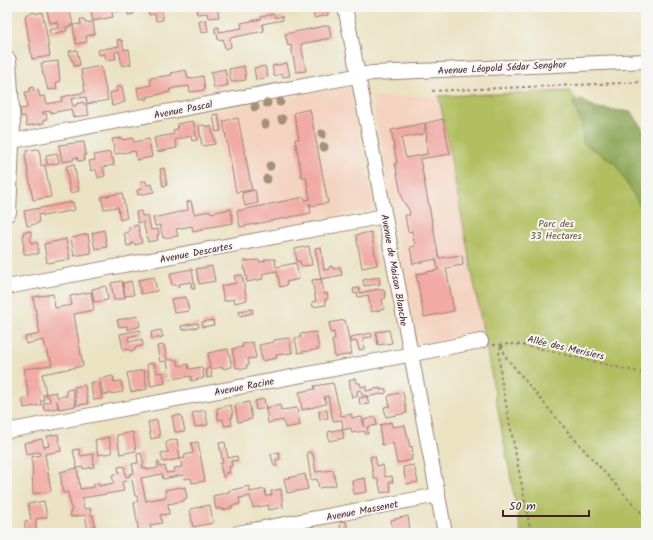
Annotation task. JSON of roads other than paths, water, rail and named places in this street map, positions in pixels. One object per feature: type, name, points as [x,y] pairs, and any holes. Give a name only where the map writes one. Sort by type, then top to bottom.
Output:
[{"type":"main road","points":[[7,61],[9,142],[7,212]]},
{"type":"street","name":"Avenue de Maison Blanche","points":[[345,7],[445,533]]},
{"type":"street","name":"Avenue Léopold Sédar Senghor","points":[[359,75],[380,72],[646,61]]},
{"type":"street","name":"Avenue Pascal","points":[[9,142],[359,75]]},
{"type":"street","name":"Avenue Descartes","points":[[7,287],[385,216]]},
{"type":"street","name":"Avenue Racine","points":[[7,431],[481,341]]},
{"type":"street","name":"Avenue Massenet","points":[[238,533],[438,495]]},
{"type":"park label","name":"Parc des 33 Hectares","points":[[556,228]]}]
